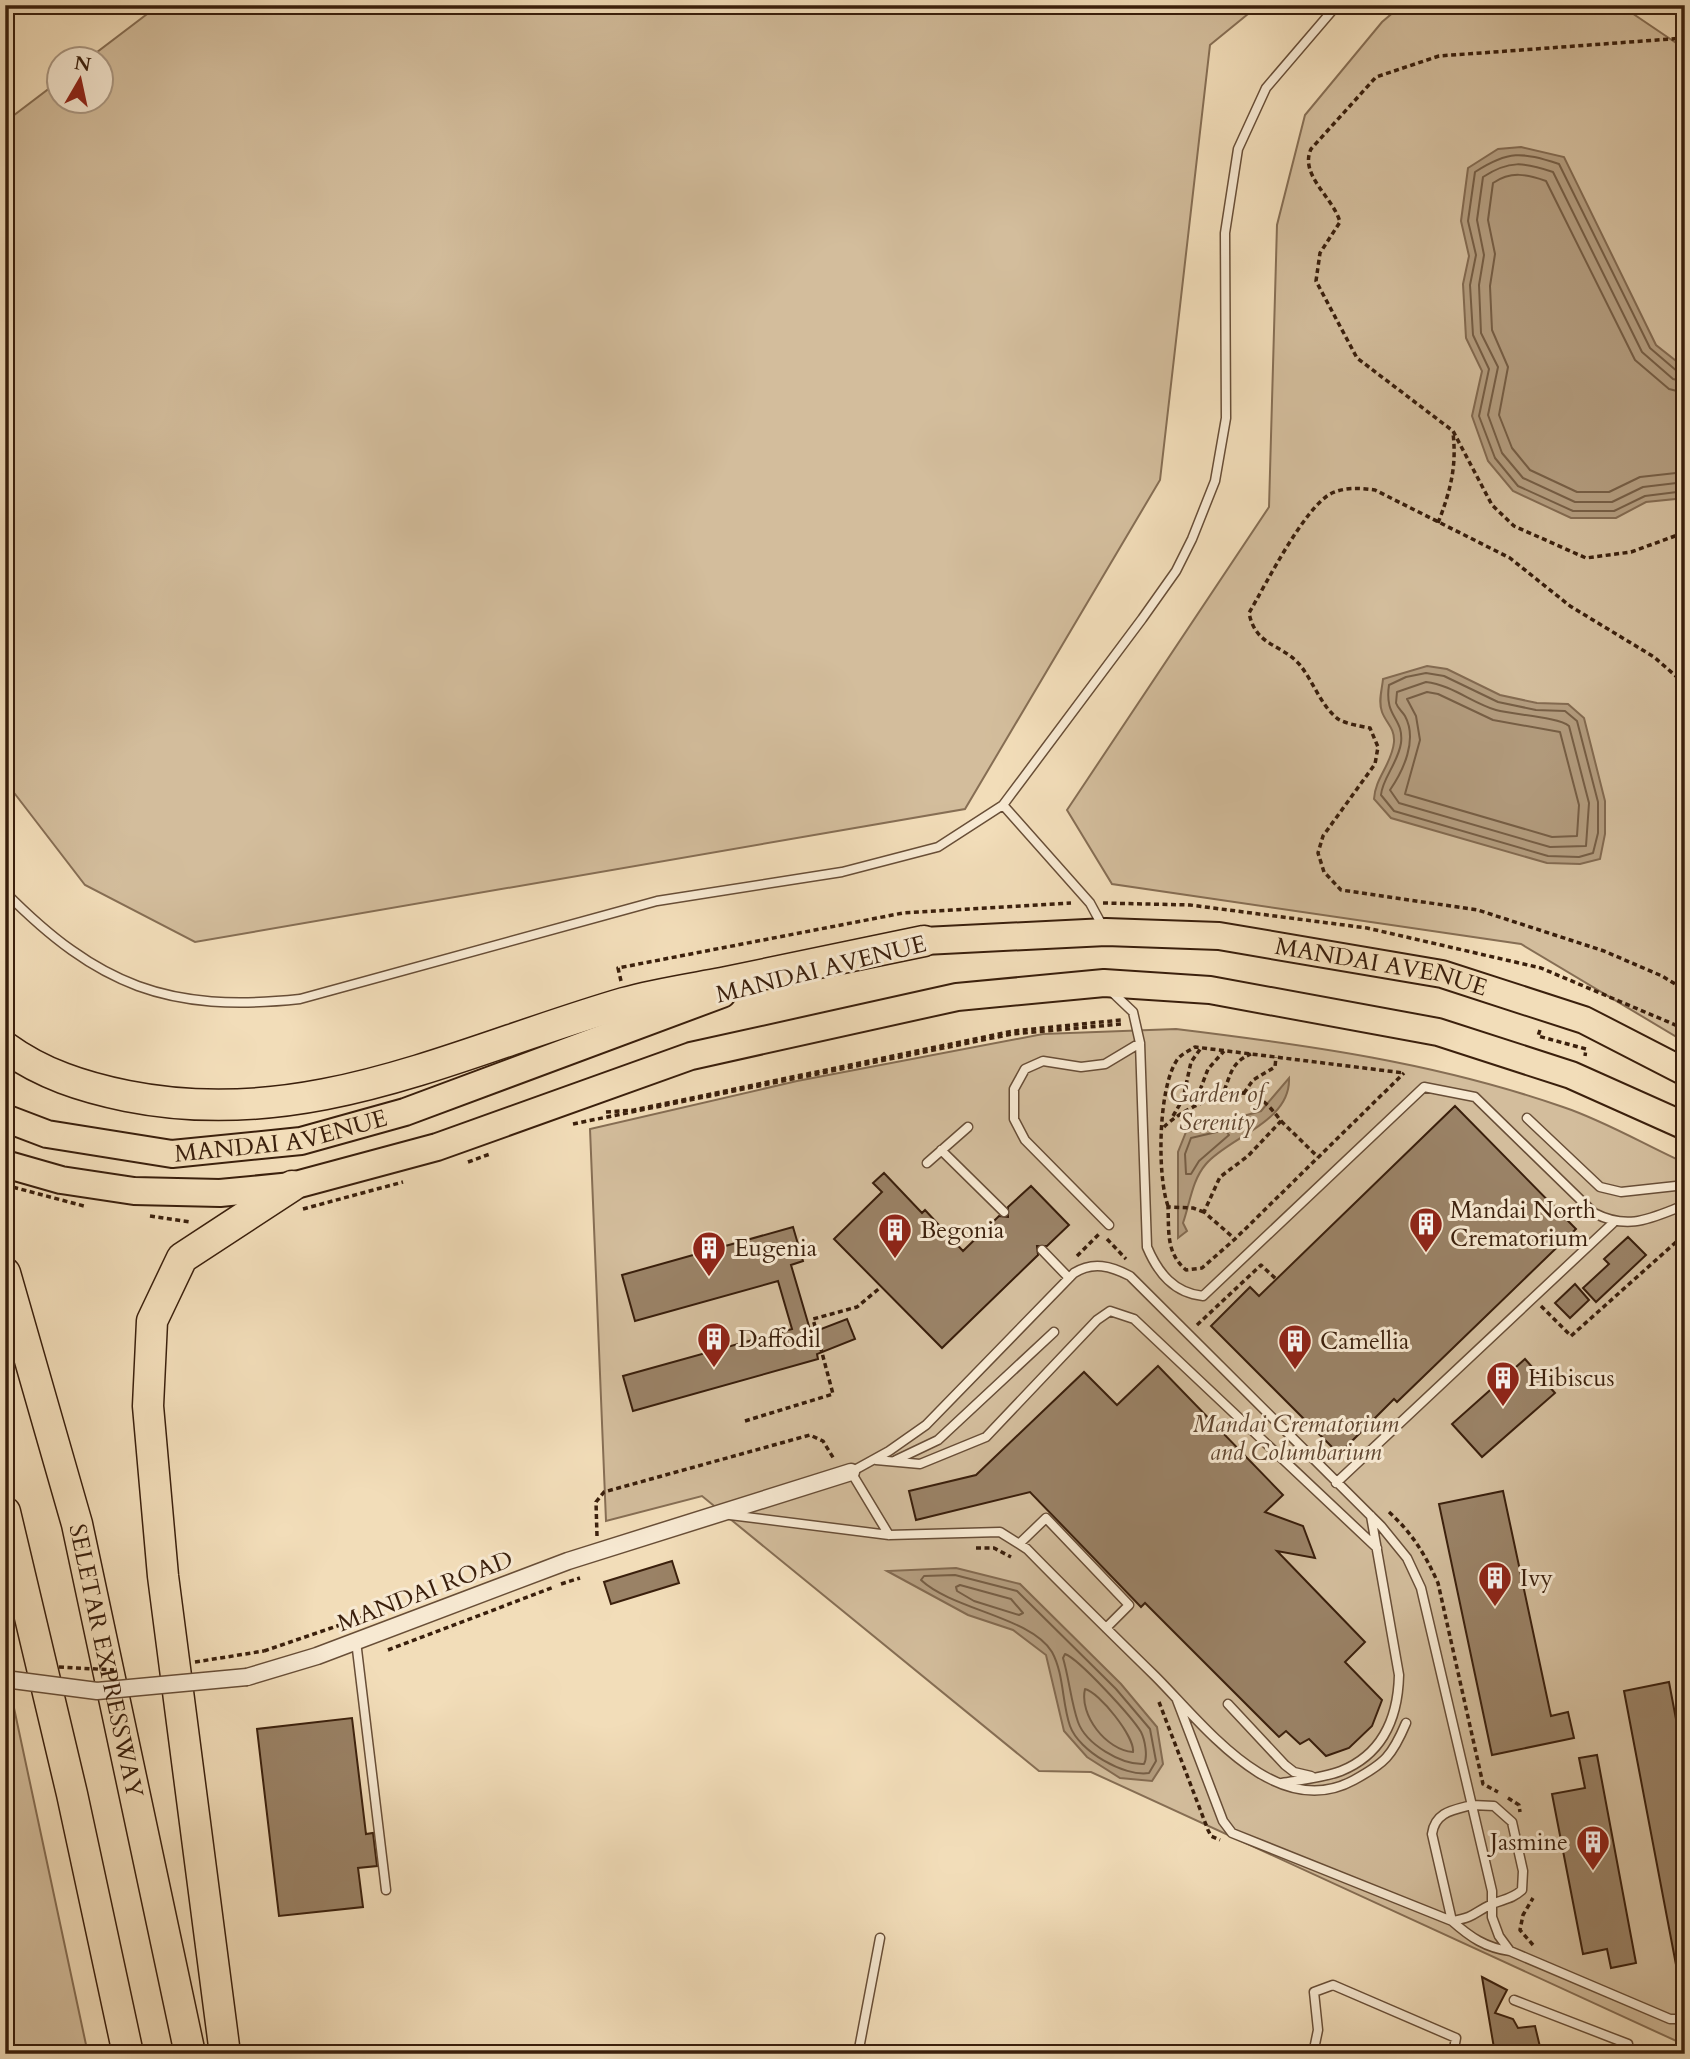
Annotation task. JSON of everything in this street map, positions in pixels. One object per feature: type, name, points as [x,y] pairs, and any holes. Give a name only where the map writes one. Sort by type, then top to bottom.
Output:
[{"type":"highway","points":[[5,1047],[40,1068],[84,1087],[169,1104],[231,1105],[311,1099],[391,1080],[626,1003],[924,941]]},
{"type":"highway","points":[[225,2054],[163,1577],[148,1406],[152,1321],[182,1258],[292,1186]]},
{"type":"highway","name":"SELETAR EXPRESSWAY","points":[[5,1273],[77,1524],[190,2054]]},
{"type":"highway","points":[[5,1512],[72,1794],[128,2054]]},
{"type":"main road","name":"MANDAI AVENUE","points":[[5,1118],[47,1135],[172,1154],[301,1141],[405,1112],[700,1000],[924,941],[1107,932],[1219,936],[1443,974],[1584,1020],[1685,1072]]},
{"type":"main road","name":"MANDAI AVENUE","points":[[5,1164],[61,1180],[134,1191],[220,1193],[292,1186],[437,1147],[691,1056],[957,997],[1104,983],[1210,990],[1438,1032],[1571,1075],[1685,1126]]},
{"type":"street","name":"MANDAI ROAD","points":[[5,1679],[97,1691],[247,1677],[356,1641],[568,1561],[844,1468]]},
{"type":"lane","points":[[5,892],[39,926],[88,964],[152,993],[197,1002],[246,1004],[300,999],[657,901],[854,869],[938,847],[1003,805],[1169,581],[1192,539],[1214,481],[1226,418],[1226,233],[1238,149],[1266,88],[1337,5]]},
{"type":"lane","points":[[1003,805],[1090,902],[1107,932]]},
{"type":"lane","points":[[1089,985],[1113,992],[1133,1012],[1140,1043],[1147,1247],[1156,1266],[1185,1294],[1203,1296],[1423,1087],[1475,1097],[1594,1213],[1613,1223],[1640,1222],[1685,1205]]},
{"type":"lane","points":[[1109,1225],[1025,1140],[1014,1119],[1014,1089],[1025,1069],[1042,1061],[1081,1067],[1105,1064],[1140,1043]]},
{"type":"lane","points":[[1527,1118],[1600,1187],[1621,1192],[1685,1185]]},
{"type":"lane","points":[[927,1163],[968,1127]]},
{"type":"lane","points":[[941,1150],[1004,1212]]},
{"type":"lane","points":[[1336,1483],[1613,1223]]},
{"type":"lane","points":[[1042,1250],[1069,1278]]},
{"type":"lane","points":[[889,1535],[844,1468],[874,1460],[926,1425],[1069,1278],[1085,1265],[1107,1266],[1130,1276],[1394,1539],[1407,1558],[1421,1588],[1492,1891],[1495,1928],[1510,1951]]},
{"type":"lane","points":[[874,1460],[920,1464],[986,1437],[1097,1320],[1110,1311],[1134,1319],[1377,1548]]},
{"type":"lane","points":[[894,1462],[938,1440],[1054,1332]]},
{"type":"lane","points":[[717,1513],[889,1535],[1000,1532],[1019,1544],[1244,1765],[1301,1791],[1321,1793],[1342,1786],[1384,1763],[1394,1750],[1406,1723]]},
{"type":"lane","points":[[1282,1783],[1341,1771],[1373,1749],[1392,1725],[1398,1700],[1399,1675],[1371,1516]]},
{"type":"lane","points":[[1019,1544],[1046,1518],[1129,1605],[1106,1628]]},
{"type":"lane","points":[[356,1641],[386,1890]]},
{"type":"lane","points":[[1176,1697],[1227,1829],[1452,1922],[1476,1941],[1510,1951],[1670,2019],[1685,2019]]},
{"type":"lane","points":[[1228,1704],[1294,1772],[1314,1777]]},
{"type":"lane","points":[[1472,1805],[1494,1806],[1511,1822],[1523,1871],[1522,1890],[1513,1898],[1492,1905],[1473,1918],[1452,1922],[1432,1834],[1433,1825],[1447,1812],[1472,1805]]},
{"type":"lane","points":[[858,2054],[880,1938]]},
{"type":"lane","points":[[1313,2054],[1318,2030],[1314,1992],[1334,1985],[1456,2038],[1453,2054]]},
{"type":"lane","points":[[1514,2000],[1628,2044],[1629,2054]]},
{"type":"path","points":[[1685,38],[1439,56],[1377,77],[1311,149],[1306,160],[1308,170],[1336,208],[1340,222],[1320,253],[1316,281],[1357,358],[1453,430],[1492,505],[1514,526],[1586,558],[1631,552],[1675,536],[1685,536]]},
{"type":"path","points":[[1438,523],[1453,478],[1456,457],[1453,430]]},
{"type":"path","points":[[1685,684],[1654,657],[1570,606],[1510,558],[1375,490],[1354,488],[1331,494],[1310,512],[1249,612],[1252,627],[1260,637],[1299,663],[1330,710],[1340,720],[1370,728],[1378,747],[1376,764],[1322,836],[1318,853],[1324,872],[1341,890],[1478,910],[1604,951],[1662,976],[1685,990]]},
{"type":"path","points":[[1195,1047],[1201,1048],[1404,1073],[1235,1239],[1202,1268],[1186,1270],[1175,1261],[1168,1242],[1168,1207],[1162,1188],[1164,1127],[1170,1075],[1178,1057],[1195,1047]]},
{"type":"path","points":[[1164,1127],[1183,1099],[1191,1062],[1201,1048]]},
{"type":"path","points":[[1191,1108],[1197,1103],[1208,1069],[1224,1051]]},
{"type":"path","points":[[1221,1098],[1229,1071],[1238,1059],[1252,1054]]},
{"type":"path","points":[[1244,1093],[1253,1080],[1275,1067],[1276,1056]]},
{"type":"path","points":[[1171,1119],[1191,1108],[1244,1093],[1264,1102],[1318,1157]]},
{"type":"path","points":[[1204,1212],[1220,1177],[1248,1156],[1281,1121]]},
{"type":"path","points":[[5,1185],[84,1206]]},
{"type":"path","points":[[1168,1207],[1194,1208],[1204,1212],[1276,1279]]},
{"type":"path","points":[[1531,1313],[1540,1305],[1572,1336],[1685,1234]]},
{"type":"path","points":[[1195,1326],[1261,1265]]},
{"type":"path","points":[[745,1421],[833,1394],[813,1319],[857,1307],[881,1287]]},
{"type":"path","points":[[597,1538],[596,1503],[604,1492],[810,1436],[823,1441],[844,1468]]},
{"type":"path","points":[[966,1548],[994,1548],[1018,1561]]},
{"type":"path","points":[[358,1660],[427,1637],[583,1576]]},
{"type":"path","points":[[188,1664],[264,1651],[353,1621]]},
{"type":"path","points":[[56,1666],[124,1671]]},
{"type":"path","points":[[1151,1693],[1160,1703]]},
{"type":"path","points":[[1470,1718],[1483,1784],[1492,1789]]},
{"type":"green space","points":[[159,5],[1259,5],[1210,45],[1160,480],[965,809],[195,942],[85,885],[5,781],[5,122],[46,91],[46,116],[116,116],[116,46],[105,46]]},
{"type":"green space","points":[[1402,5],[1620,5],[1685,49],[1685,1042],[1521,944],[1112,884],[1067,810],[1269,507],[1277,225],[1305,115],[1382,22]]},
{"type":"green space","name":"Mandai Crematorium and Columbarium","points":[[1176,1029],[1323,1049],[1468,1078],[1579,1113],[1685,1163],[1685,2045],[1091,1772],[1039,1771],[702,1496],[606,1521],[590,1129],[797,1081],[1043,1034]]},
{"type":"green space","points":[[5,1666],[88,2054],[5,2054]]},
{"type":"water","points":[[1521,147],[1564,157],[1656,345],[1685,368],[1685,498],[1646,502],[1616,518],[1571,518],[1513,491],[1488,461],[1472,416],[1482,371],[1466,338],[1463,284],[1469,256],[1461,221],[1468,168],[1498,149]]},
{"type":"water","points":[[1427,666],[1447,669],[1500,695],[1537,703],[1568,704],[1584,718],[1605,801],[1605,834],[1600,859],[1580,864],[1547,863],[1391,818],[1374,799],[1377,784],[1394,742],[1392,729],[1381,708],[1383,679]]},
{"type":"water","points":[[1289,1078],[1287,1093],[1270,1117],[1216,1154],[1201,1170],[1194,1184],[1183,1223],[1187,1231],[1178,1238],[1178,1152],[1186,1132],[1261,1111]]},
{"type":"water","points":[[956,1568],[1020,1584],[1121,1684],[1157,1727],[1163,1764],[1152,1781],[1120,1778],[1087,1757],[1064,1731],[1046,1655],[1013,1630],[968,1615],[887,1571]]},
{"type":"building","name":"Mandai North Crematorium","points":[[1455,1106],[1576,1229],[1397,1402],[1394,1399],[1339,1454],[1211,1326],[1250,1287],[1259,1296]]},
{"type":"building","name":"Begonia","points":[[884,1173],[922,1213],[925,1210],[963,1251],[999,1216],[1008,1217],[1008,1207],[1031,1186],[1069,1225],[1047,1246],[1037,1246],[1038,1255],[942,1348],[834,1239],[882,1192],[873,1183]]},
{"type":"building","points":[[793,1227],[803,1261],[791,1265],[811,1333],[847,1319],[855,1339],[817,1354],[818,1359],[633,1411],[623,1376],[792,1329],[778,1281],[635,1321],[622,1275]]},
{"type":"building","points":[[1628,1237],[1646,1255],[1596,1302],[1583,1288],[1609,1264],[1604,1259]]},
{"type":"building","points":[[1575,1284],[1589,1300],[1570,1318],[1555,1303]]},
{"type":"building","name":"Hibiscus","points":[[1525,1359],[1555,1393],[1482,1457],[1452,1424]]},
{"type":"building","points":[[1158,1366],[1283,1495],[1265,1512],[1303,1526],[1315,1558],[1277,1551],[1365,1642],[1345,1662],[1382,1700],[1372,1726],[1349,1748],[1326,1756],[1309,1739],[1300,1744],[1286,1731],[1279,1737],[1145,1603],[1141,1607],[1030,1492],[916,1520],[909,1491],[976,1475],[1084,1372],[1117,1405]]},
{"type":"building","name":"Ivy","points":[[1503,1491],[1551,1716],[1568,1712],[1574,1738],[1492,1755],[1439,1504]]},
{"type":"building","points":[[672,1561],[679,1583],[611,1604],[604,1582]]},
{"type":"building","points":[[1669,1682],[1685,1767],[1685,1970],[1677,1970],[1624,1691]]},
{"type":"building","points":[[352,1718],[366,1834],[373,1833],[377,1866],[358,1868],[363,1907],[279,1916],[257,1729]]},
{"type":"building","name":"Jasmine","points":[[1597,1755],[1636,1963],[1611,1968],[1607,1949],[1583,1954],[1552,1794],[1585,1788],[1579,1758]]},
{"type":"building","points":[[1482,1977],[1507,1990],[1495,2013],[1513,2019],[1518,2028],[1535,2026],[1541,2051],[1495,2054]]},
{"type":"place","name":"Mandai North Crematorium","points":[[1426,1254]]},
{"type":"place","name":"Begonia","points":[[895,1260]]},
{"type":"place","name":"Eugenia","points":[[709,1278]]},
{"type":"place","name":"Daffodil","points":[[714,1369]]},
{"type":"place","name":"Camellia","points":[[1295,1371]]},
{"type":"place","name":"Hibiscus","points":[[1503,1408]]},
{"type":"place","name":"Ivy","points":[[1495,1608]]},
{"type":"place","name":"Jasmine","points":[[1593,1872]]},
{"type":"park label","name":"Garden of Serenity","points":[[1217,1108]]}]
